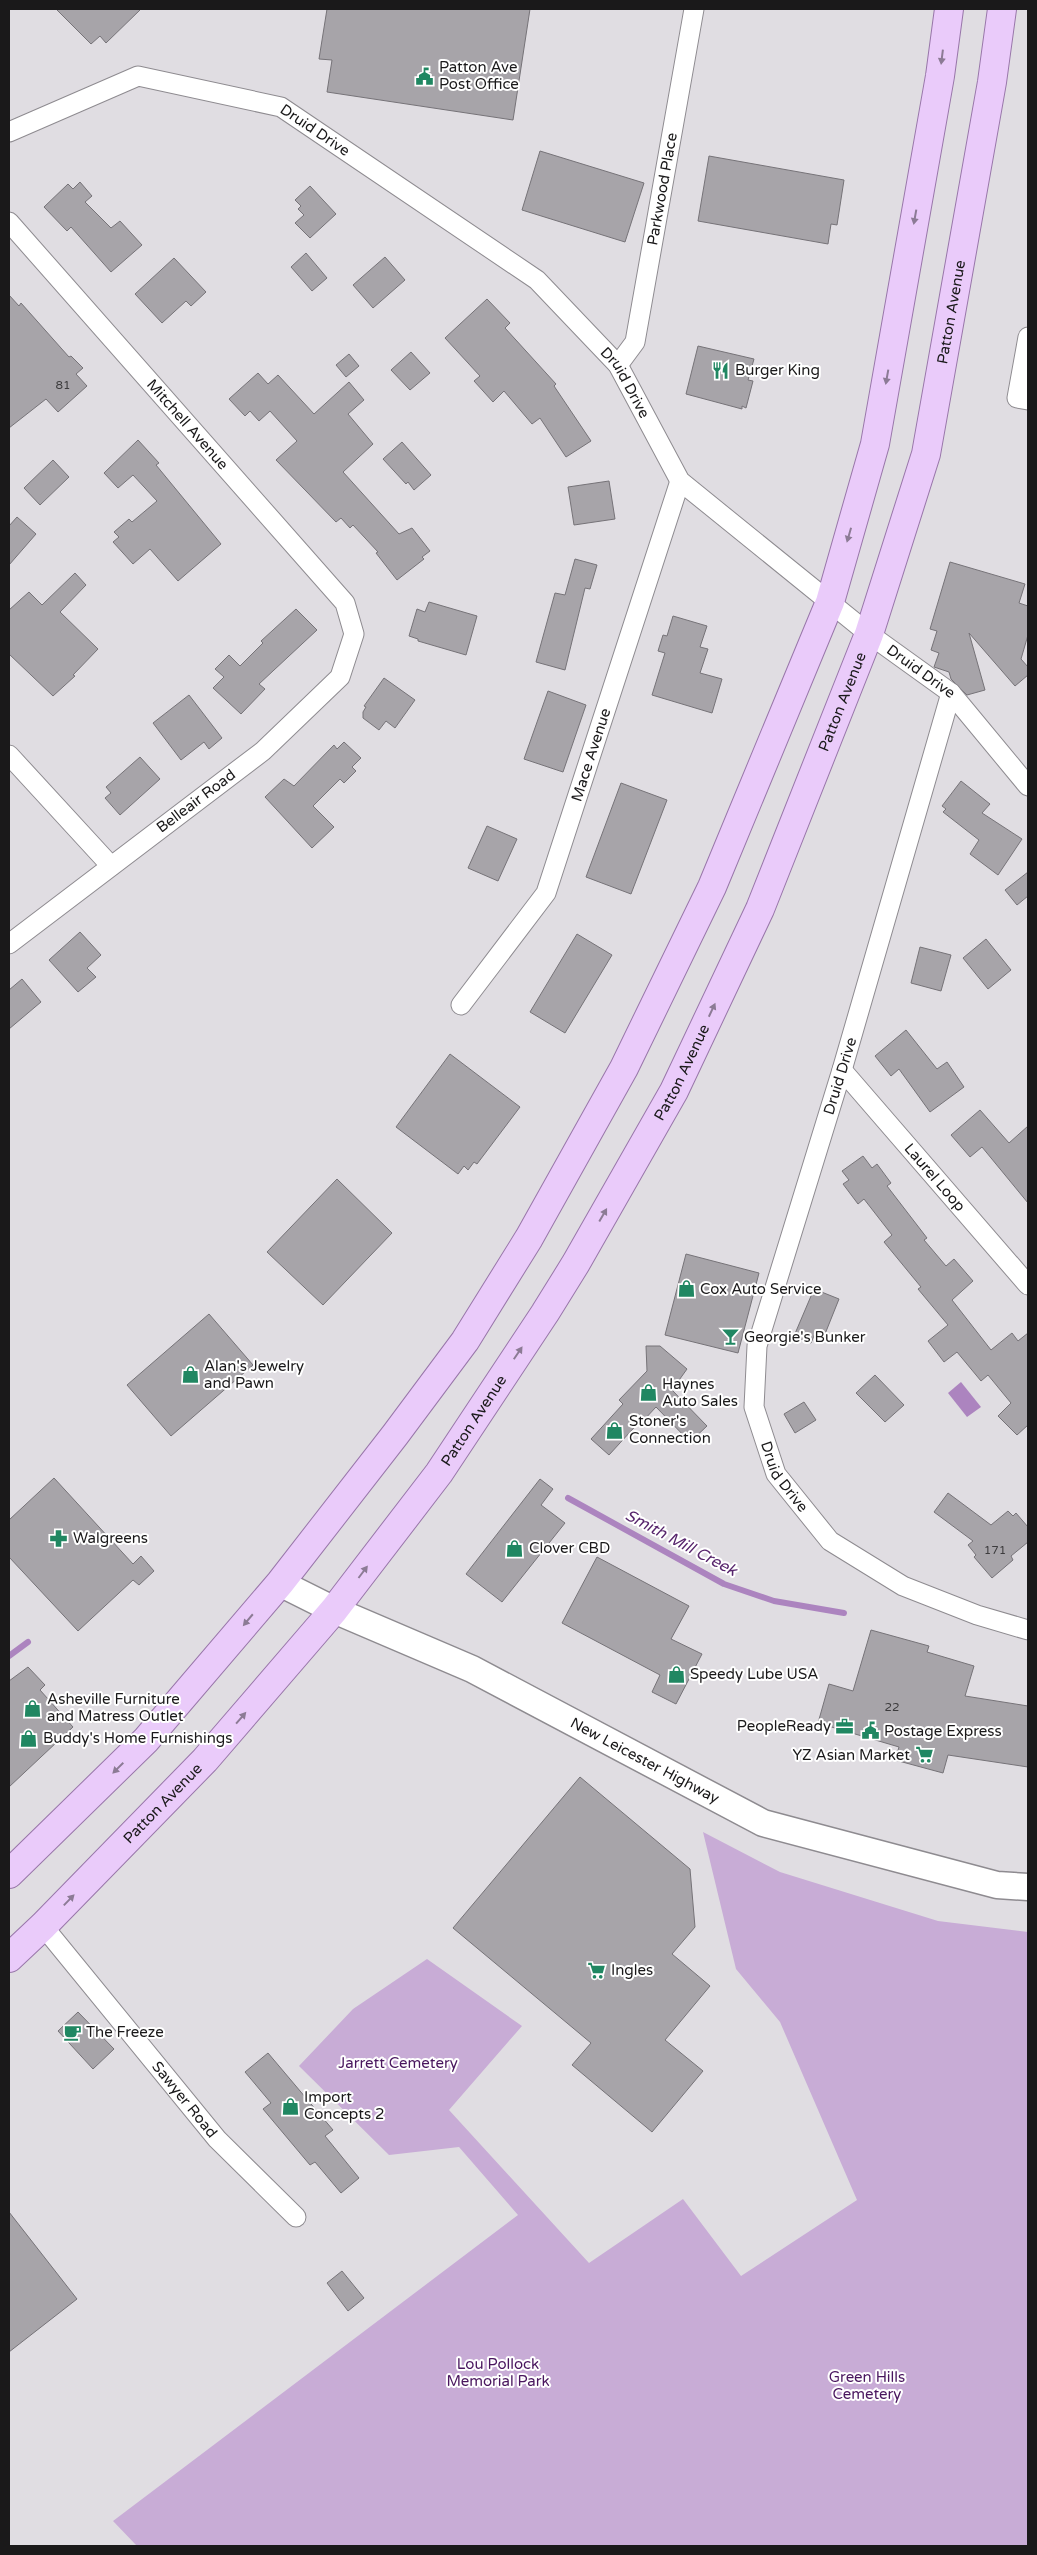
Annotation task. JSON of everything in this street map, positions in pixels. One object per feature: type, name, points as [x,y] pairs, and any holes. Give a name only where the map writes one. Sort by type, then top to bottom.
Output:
[{"type":"main road","points":[[9,1874],[146,1740],[280,1583],[396,1435],[465,1341],[534,1229],[624,1068],[712,887],[830,602],[875,444],[940,76],[949,9]]},
{"type":"main road","name":"Patton Avenue","points":[[9,1958],[43,1926],[204,1760],[334,1610],[439,1473],[545,1313],[674,1090],[760,909],[869,634],[926,454],[992,82],[1002,9]]},
{"type":"main road","name":"New Leicester Highway","points":[[280,1583],[334,1610],[472,1669],[763,1823],[997,1885],[1028,1887]]},
{"type":"street","name":"Parkwood Place","points":[[618,365],[635,342],[694,9]]},
{"type":"street","name":"Druid Drive","points":[[9,132],[138,76],[282,107],[537,280],[618,365],[680,482],[869,634],[951,693],[842,1070],[757,1346],[754,1407],[776,1474],[830,1541],[903,1586],[978,1615],[1028,1630]]},
{"type":"street","name":"Mitchell Avenue","points":[[9,222],[345,603],[354,634]]},
{"type":"street","points":[[1023,399],[1028,337]]},
{"type":"street","name":"Mace Avenue","points":[[462,1005],[546,893],[680,482]]},
{"type":"street","name":"Belleair Road","points":[[9,944],[263,751],[340,677],[354,634]]},
{"type":"street","points":[[951,693],[1028,786]]},
{"type":"street","points":[[9,755],[110,866]]},
{"type":"street","name":"Laurel Loop","points":[[842,1070],[1028,1285]]},
{"type":"street","name":"Sawyer Road","points":[[43,1926],[218,2139],[296,2217]]},
{"type":"green space","name":"Green Hills Cemetery","points":[[703,1832],[780,1872],[938,1921],[1028,1932],[1028,2546],[137,2546],[113,2521],[518,2215],[459,2147],[389,2155],[299,2066],[353,2009],[427,1959],[522,2026],[449,2110],[589,2263],[683,2199],[741,2276],[857,2200],[780,2022],[736,1969]]},
{"type":"shaded area","points":[[961,1382],[981,1407],[967,1417],[948,1393]]},
{"type":"building","points":[[56,9],[141,9],[106,43],[100,36],[91,44]]},
{"type":"building","name":"Patton Ave Post Office","points":[[327,9],[530,9],[513,120],[327,92],[332,60],[319,59]]},
{"type":"building","points":[[540,151],[644,183],[625,242],[522,210]]},
{"type":"building","points":[[709,156],[844,180],[837,225],[831,224],[828,244],[698,221]]},
{"type":"building","points":[[80,182],[92,196],[85,202],[111,228],[120,221],[142,245],[111,272],[71,227],[67,231],[44,207],[68,184],[73,189]]},
{"type":"building","points":[[310,186],[336,214],[310,238],[295,223],[304,215],[298,209],[301,206],[295,200]]},
{"type":"building","points":[[306,253],[327,278],[312,291],[291,267]]},
{"type":"building","points":[[385,257],[405,280],[373,308],[353,285]]},
{"type":"building","points":[[174,258],[206,292],[191,306],[186,301],[162,323],[135,294]]},
{"type":"building","points":[[9,295],[19,306],[21,303],[69,357],[71,356],[83,368],[76,374],[87,386],[58,412],[46,399],[9,428]]},
{"type":"building","points":[[487,299],[510,323],[505,328],[556,384],[554,386],[591,441],[566,457],[540,418],[532,424],[504,391],[493,402],[474,381],[480,376],[445,338]]},
{"type":"building","name":"Burger King","points":[[698,346],[754,359],[748,380],[753,381],[746,408],[742,406],[742,409],[686,394]]},
{"type":"building","points":[[411,352],[430,373],[410,390],[391,370]]},
{"type":"building","points":[[349,354],[359,366],[346,377],[336,365]]},
{"type":"building","points":[[258,373],[268,384],[278,375],[314,414],[349,382],[364,400],[348,414],[373,444],[343,472],[399,534],[412,528],[430,551],[422,557],[424,559],[397,580],[376,553],[378,552],[353,525],[350,528],[341,518],[336,522],[276,460],[297,441],[270,411],[259,421],[250,411],[245,416],[229,399]]},
{"type":"building","points":[[138,440],[159,463],[156,465],[221,544],[178,581],[150,549],[133,564],[113,542],[119,537],[114,532],[129,519],[132,522],[157,501],[133,475],[118,488],[104,473]]},
{"type":"building","points":[[402,442],[431,475],[414,490],[383,459]]},
{"type":"building","points":[[53,460],[69,477],[40,505],[24,488]]},
{"type":"building","points":[[609,481],[615,519],[574,525],[568,487]]},
{"type":"building","points":[[17,517],[36,534],[9,565],[9,526]]},
{"type":"building","points":[[575,559],[597,565],[590,589],[585,588],[565,670],[536,662],[555,593],[565,595]]},
{"type":"building","points":[[950,562],[1025,584],[1019,603],[1028,606],[1028,635],[1021,659],[1028,667],[1028,675],[1015,686],[969,633],[985,690],[967,695],[951,679],[949,672],[934,667],[939,653],[931,650],[937,631],[930,629]]},
{"type":"building","points":[[75,573],[86,585],[60,612],[98,649],[73,675],[75,676],[53,696],[9,654],[9,610],[29,592],[42,605]]},
{"type":"building","points":[[429,602],[477,616],[466,655],[418,641],[418,639],[409,636],[417,609],[425,612]]},
{"type":"building","points":[[296,609],[317,630],[259,684],[265,689],[241,714],[213,688],[224,677],[215,669],[229,655],[240,666],[263,643],[261,641]]},
{"type":"building","points":[[673,616],[707,626],[700,647],[708,649],[700,673],[722,679],[712,713],[652,695],[665,653],[658,651],[663,635],[667,636]]},
{"type":"building","points":[[384,678],[415,700],[395,728],[386,721],[379,730],[363,718],[363,712],[366,707],[364,706]]},
{"type":"building","points":[[548,691],[586,705],[563,772],[524,759]]},
{"type":"building","points":[[189,695],[222,738],[209,749],[204,742],[181,760],[153,723]]},
{"type":"building","points":[[344,742],[361,758],[352,767],[356,771],[344,783],[340,779],[313,806],[334,827],[312,848],[265,797],[284,779],[294,786],[334,745],[337,749]]},
{"type":"building","points":[[140,757],[160,779],[120,815],[105,798],[111,793],[106,787]]},
{"type":"building","points":[[961,781],[990,804],[982,813],[1022,839],[998,875],[970,854],[979,840],[943,812],[946,809],[942,806]]},
{"type":"building","points":[[621,783],[667,800],[631,894],[586,877]]},
{"type":"building","points":[[487,826],[517,839],[498,881],[468,868]]},
{"type":"building","points":[[1028,872],[1028,896],[1017,905],[1005,890]]},
{"type":"building","points":[[80,932],[101,955],[87,968],[96,977],[78,992],[49,960]]},
{"type":"building","points":[[577,934],[612,955],[565,1033],[530,1012]]},
{"type":"building","points":[[986,939],[1011,970],[988,989],[963,958]]},
{"type":"building","points":[[920,947],[951,955],[941,991],[911,983]]},
{"type":"building","points":[[22,979],[41,1002],[9,1029],[9,990]]},
{"type":"building","points":[[906,1030],[937,1069],[947,1062],[964,1087],[930,1112],[899,1069],[891,1076],[875,1056]]},
{"type":"building","points":[[450,1054],[520,1107],[477,1164],[474,1162],[468,1170],[464,1166],[458,1174],[396,1127]]},
{"type":"building","points":[[980,1110],[1009,1143],[1028,1126],[1028,1203],[982,1147],[970,1157],[951,1135]]},
{"type":"building","points":[[863,1156],[872,1168],[877,1164],[891,1183],[887,1186],[927,1238],[924,1240],[946,1266],[954,1259],[973,1281],[952,1300],[991,1350],[1012,1333],[1018,1341],[1028,1333],[1028,1425],[1017,1435],[998,1416],[1011,1403],[988,1375],[981,1381],[957,1352],[944,1362],[928,1341],[948,1325],[918,1289],[921,1287],[884,1242],[892,1235],[864,1199],[858,1204],[843,1184],[849,1180],[842,1171]]},
{"type":"building","points":[[337,1179],[392,1233],[323,1305],[267,1252]]},
{"type":"building","points":[[686,1254],[759,1273],[738,1353],[665,1335]]},
{"type":"building","points":[[814,1289],[839,1299],[825,1334],[816,1331],[811,1343],[794,1336]]},
{"type":"building","name":"Alan's Jewelry and Pawn","points":[[209,1314],[253,1365],[171,1436],[127,1385]]},
{"type":"building","points":[[646,1346],[660,1346],[687,1369],[672,1390],[707,1426],[690,1442],[656,1407],[643,1421],[641,1420],[609,1455],[591,1439],[623,1404],[619,1400],[647,1371]]},
{"type":"building","points":[[875,1375],[904,1405],[885,1422],[856,1393]]},
{"type":"building","points":[[804,1402],[816,1420],[795,1433],[784,1414]]},
{"type":"building","name":"Walgreens","points":[[54,1478],[133,1564],[141,1556],[154,1571],[139,1585],[133,1580],[78,1631],[9,1557],[9,1520]]},
{"type":"building","name":"Clover CBD","points":[[540,1479],[553,1489],[541,1505],[565,1523],[502,1602],[466,1574]]},
{"type":"building","points":[[948,1493],[991,1525],[1008,1511],[1013,1516],[1016,1513],[1028,1527],[1028,1542],[1011,1556],[1013,1560],[992,1578],[974,1557],[976,1555],[968,1545],[973,1541],[934,1512]]},
{"type":"building","points":[[597,1557],[689,1606],[671,1639],[702,1654],[676,1704],[652,1692],[660,1675],[562,1623]]},
{"type":"building","points":[[871,1630],[929,1646],[927,1652],[974,1666],[965,1696],[1028,1706],[1028,1767],[948,1755],[943,1773],[895,1760],[899,1747],[818,1723],[829,1684],[853,1691]]},
{"type":"building","name":"Asheville Furniture and Matress Outlet","points":[[28,1667],[45,1685],[40,1690],[73,1727],[9,1787],[9,1681]]},
{"type":"building","name":"Ingles","points":[[580,1777],[690,1869],[695,1927],[672,1954],[710,1986],[665,2040],[703,2071],[652,2132],[572,2065],[591,2043],[453,1928]]},
{"type":"building","points":[[78,2012],[114,2049],[93,2069],[58,2031]]},
{"type":"building","name":"Import Concepts 2","points":[[268,2053],[333,2130],[325,2136],[359,2178],[341,2193],[315,2162],[310,2165],[263,2109],[271,2103],[245,2072]]},
{"type":"building","points":[[9,2212],[77,2299],[9,2352]]},
{"type":"building","points":[[342,2271],[364,2298],[348,2311],[327,2283]]},
{"type":"waterway","name":"Smith Mill Creek","points":[[568,1498],[724,1584],[774,1601],[844,1613]]},
{"type":"waterway","name":"Smith Mill Creek","points":[[9,1656],[28,1642]]},
{"type":"place","name":"Patton Ave Post Office","points":[[425,76]]},
{"type":"place","name":"Burger King","points":[[721,370]]},
{"type":"place","name":"Cox Auto Service","points":[[686,1289]]},
{"type":"place","name":"Georgie's Bunker","points":[[730,1337]]},
{"type":"place","name":"Alan's Jewelry and Pawn","points":[[190,1375]]},
{"type":"place","name":"Haynes Auto Sales","points":[[648,1393]]},
{"type":"place","name":"Stoner's Connection","points":[[615,1430]]},
{"type":"place","name":"Walgreens","points":[[59,1538]]},
{"type":"place","name":"Clover CBD","points":[[515,1548]]},
{"type":"place","name":"Speedy Lube USA","points":[[676,1674]]},
{"type":"place","name":"Asheville Furniture and Matress Outlet","points":[[33,1708]]},
{"type":"place","name":"PeopleReady","points":[[845,1726]]},
{"type":"place","name":"Postage Express","points":[[870,1731]]},
{"type":"place","name":"Buddy's Home Furnishings","points":[[29,1738]]},
{"type":"place","name":"YZ Asian Market","points":[[924,1755]]},
{"type":"place","name":"Ingles","points":[[597,1970]]},
{"type":"place","name":"The Freeze","points":[[72,2032]]},
{"type":"place","name":"Import Concepts 2","points":[[290,2106]]},
{"type":"park label","name":"Jarrett Cemetery","points":[[398,2063]]},
{"type":"park label","name":"Lou Pollock Memorial Park","points":[[498,2372]]}]
